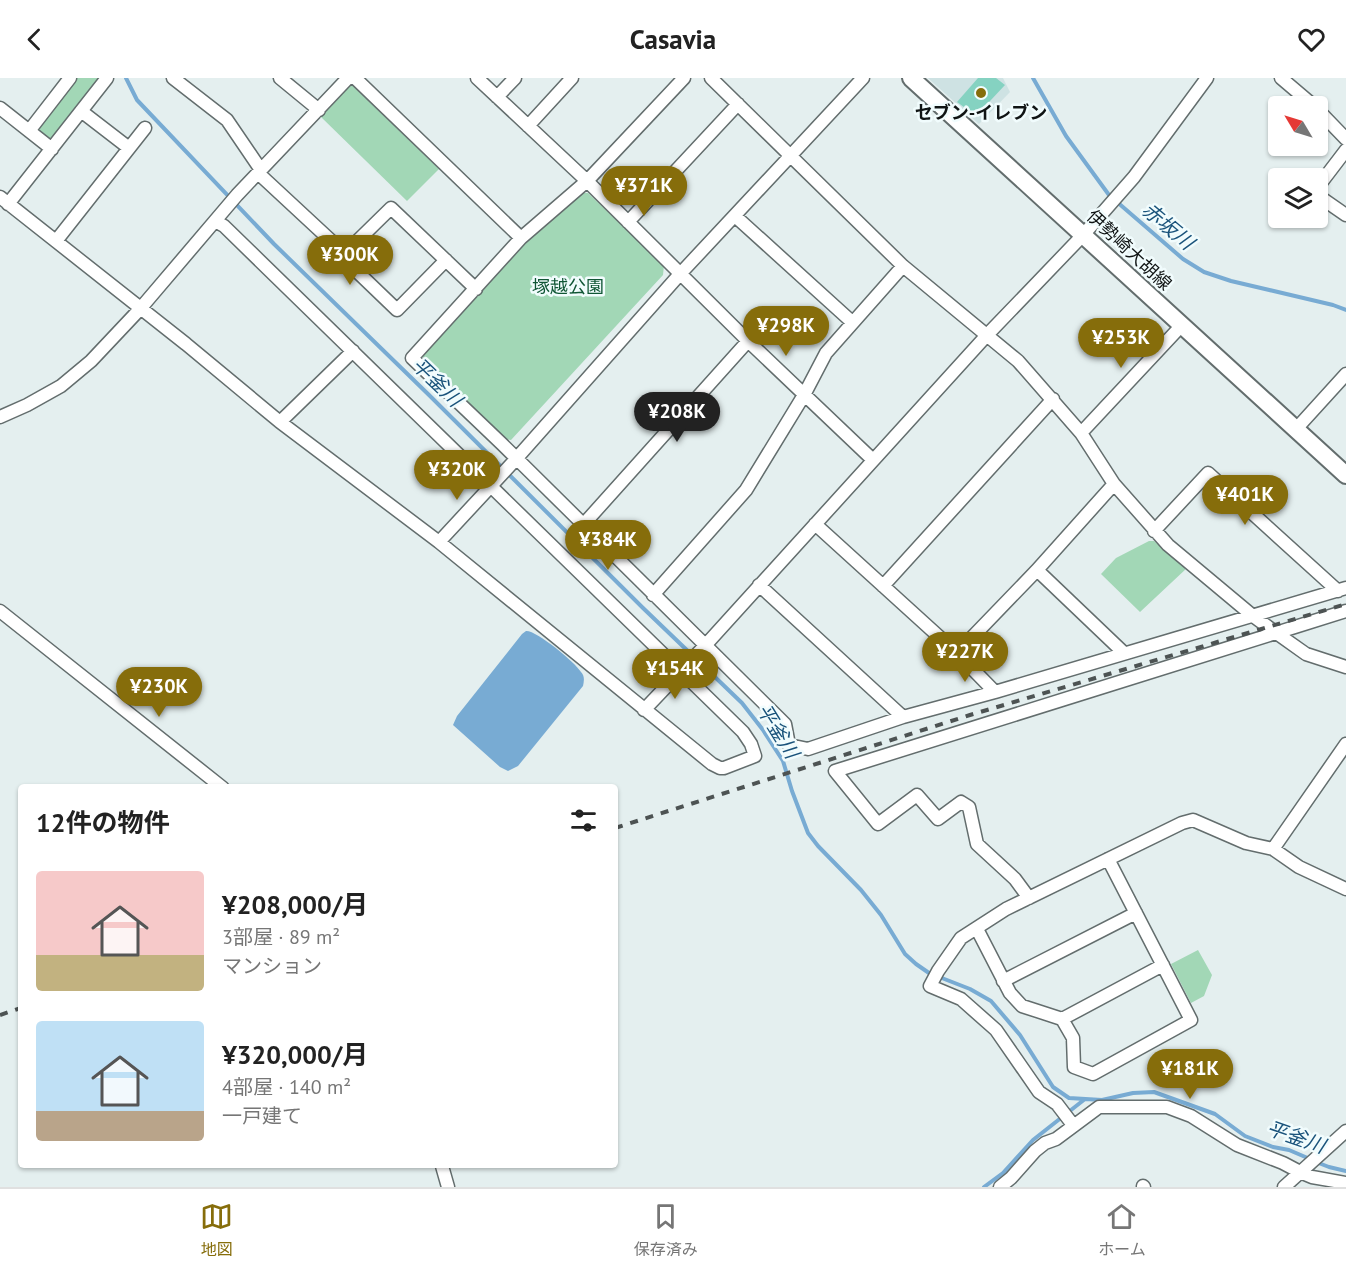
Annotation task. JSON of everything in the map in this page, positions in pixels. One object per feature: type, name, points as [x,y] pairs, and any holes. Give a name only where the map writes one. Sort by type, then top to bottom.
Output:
[{"type":"main road","name":"伊勢崎大胡線","points":[[911,78],[1346,475]]},
{"type":"street","points":[[29,131],[70,78]]},
{"type":"street","points":[[107,78],[52,149],[4,200],[280,422],[439,542],[716,767],[724,768],[755,756],[748,737],[494,483],[224,226],[219,216]]},
{"type":"street","points":[[173,78],[227,120],[260,172],[341,250],[345,260],[397,310],[446,260]]},
{"type":"street","points":[[280,78],[319,110]]},
{"type":"street","points":[[0,417],[27,405],[70,379],[98,354],[140,309],[237,195],[348,78]]},
{"type":"street","points":[[355,78],[521,238]]},
{"type":"street","points":[[477,78],[587,181],[748,341],[873,460]]},
{"type":"street","points":[[497,97],[515,78]]},
{"type":"street","points":[[528,126],[572,78]]},
{"type":"street","points":[[684,78],[587,181],[521,238],[412,358],[514,461],[583,525],[704,647],[785,724],[789,745],[808,749],[903,717],[1342,590]]},
{"type":"street","points":[[711,78],[903,266],[1018,361],[1081,433],[1114,484],[1168,545],[1252,616],[1306,654],[1346,668]]},
{"type":"street","points":[[439,542],[680,274],[863,78]]},
{"type":"street","points":[[644,710],[987,335],[1084,234],[1134,177],[1207,78]]},
{"type":"street","points":[[1281,78],[1302,96]]},
{"type":"street","points":[[628,222],[738,104]]},
{"type":"street","points":[[0,108],[52,149]]},
{"type":"street","points":[[81,111],[129,148]]},
{"type":"street","points":[[1328,120],[1346,139]]},
{"type":"street","points":[[56,241],[145,128]]},
{"type":"street","points":[[1328,174],[1346,150]]},
{"type":"street","points":[[1328,203],[1346,215]]},
{"type":"street","points":[[343,255],[391,208],[476,289]]},
{"type":"street","points":[[735,216],[852,322]]},
{"type":"street","points":[[653,595],[746,490],[804,395],[826,353],[903,266]]},
{"type":"street","points":[[1081,433],[1182,325]]},
{"type":"street","points":[[583,525],[748,341]]},
{"type":"street","points":[[280,422],[353,351]]},
{"type":"street","points":[[1297,428],[1346,374]]},
{"type":"street","points":[[883,586],[1053,399]]},
{"type":"street","points":[[1154,531],[1208,473],[1342,590]]},
{"type":"street","points":[[957,653],[1037,570],[1114,484]]},
{"type":"street","points":[[815,524],[957,653],[995,692]]},
{"type":"street","points":[[1037,570],[1124,653]]},
{"type":"street","points":[[759,585],[903,717]]},
{"type":"street","points":[[0,611],[218,784]]},
{"type":"street","points":[[1029,898],[1015,879],[977,844],[969,807],[961,802],[938,819],[917,795],[878,824],[835,771],[1346,611]]},
{"type":"street","points":[[1272,849],[1346,744]]},
{"type":"street","points":[[1073,1125],[1057,1104],[1039,1092],[996,1030],[961,999],[930,986],[961,938],[1006,909],[1182,823],[1193,820],[1246,843],[1272,849],[1299,867],[1346,890]]},
{"type":"street","points":[[976,929],[1010,993],[1022,1006],[1062,1019],[1073,1038],[1074,1067],[1093,1074],[1191,1020],[1108,859]]},
{"type":"street","points":[[1003,981],[1136,913]]},
{"type":"street","points":[[1062,1019],[1163,965]]},
{"type":"street","points":[[1000,1187],[1035,1151],[1045,1143],[1056,1139],[1099,1107],[1167,1107],[1191,1116],[1237,1145],[1283,1162],[1300,1172],[1312,1177],[1346,1183]]},
{"type":"street","points":[[1284,1187],[1346,1131]]},
{"type":"street","points":[[443,1168],[448,1187]]},
{"type":"shaded area","name":"セブン-イレブン","points":[[928,78],[1003,78],[1010,92],[979,124]]},
{"type":"green space","points":[[77,78],[103,78],[54,140],[49,141],[36,129]]},
{"type":"green space","points":[[350,86],[353,86],[439,169],[407,201],[321,117]]},
{"type":"green space","name":"塚越公園","points":[[581,193],[588,193],[664,265],[663,275],[511,440],[505,439],[424,360],[422,355],[525,244]]},
{"type":"green space","points":[[1149,541],[1154,541],[1187,568],[1140,612],[1101,574],[1116,558]]},
{"type":"green space","points":[[1198,950],[1212,975],[1204,996],[1191,1003],[1171,964]]},
{"type":"water","points":[[526,631],[538,636],[564,654],[582,674],[584,682],[518,766],[508,771],[500,767],[453,725],[457,716]]},
{"type":"building","name":"セブン-イレブン","points":[[978,78],[996,78],[1005,85],[976,116],[957,102]]},
{"type":"waterway","name":"平釜川","points":[[126,78],[137,100],[274,244],[742,703],[783,761],[808,833],[861,890],[881,915],[905,954],[929,973],[970,989],[991,1001],[1020,1035],[1053,1087],[1069,1098],[1102,1100],[1133,1093],[1154,1092],[1215,1114],[1245,1136],[1310,1159]]},
{"type":"waterway","name":"赤坂川","points":[[1033,78],[1066,136],[1109,195],[1183,259],[1204,272],[1231,281],[1346,310]]},
{"type":"waterway","points":[[984,1187],[1003,1173],[1033,1140],[1085,1099]]},
{"type":"waterway","name":"平釜川","points":[[1316,1162],[1346,1171]]},
{"type":"railway","points":[[618,827],[970,715],[1346,604]]},
{"type":"railway","points":[[0,1015],[18,1009]]},
{"type":"place","name":"セブン-イレブン","points":[[981,93]]}]
